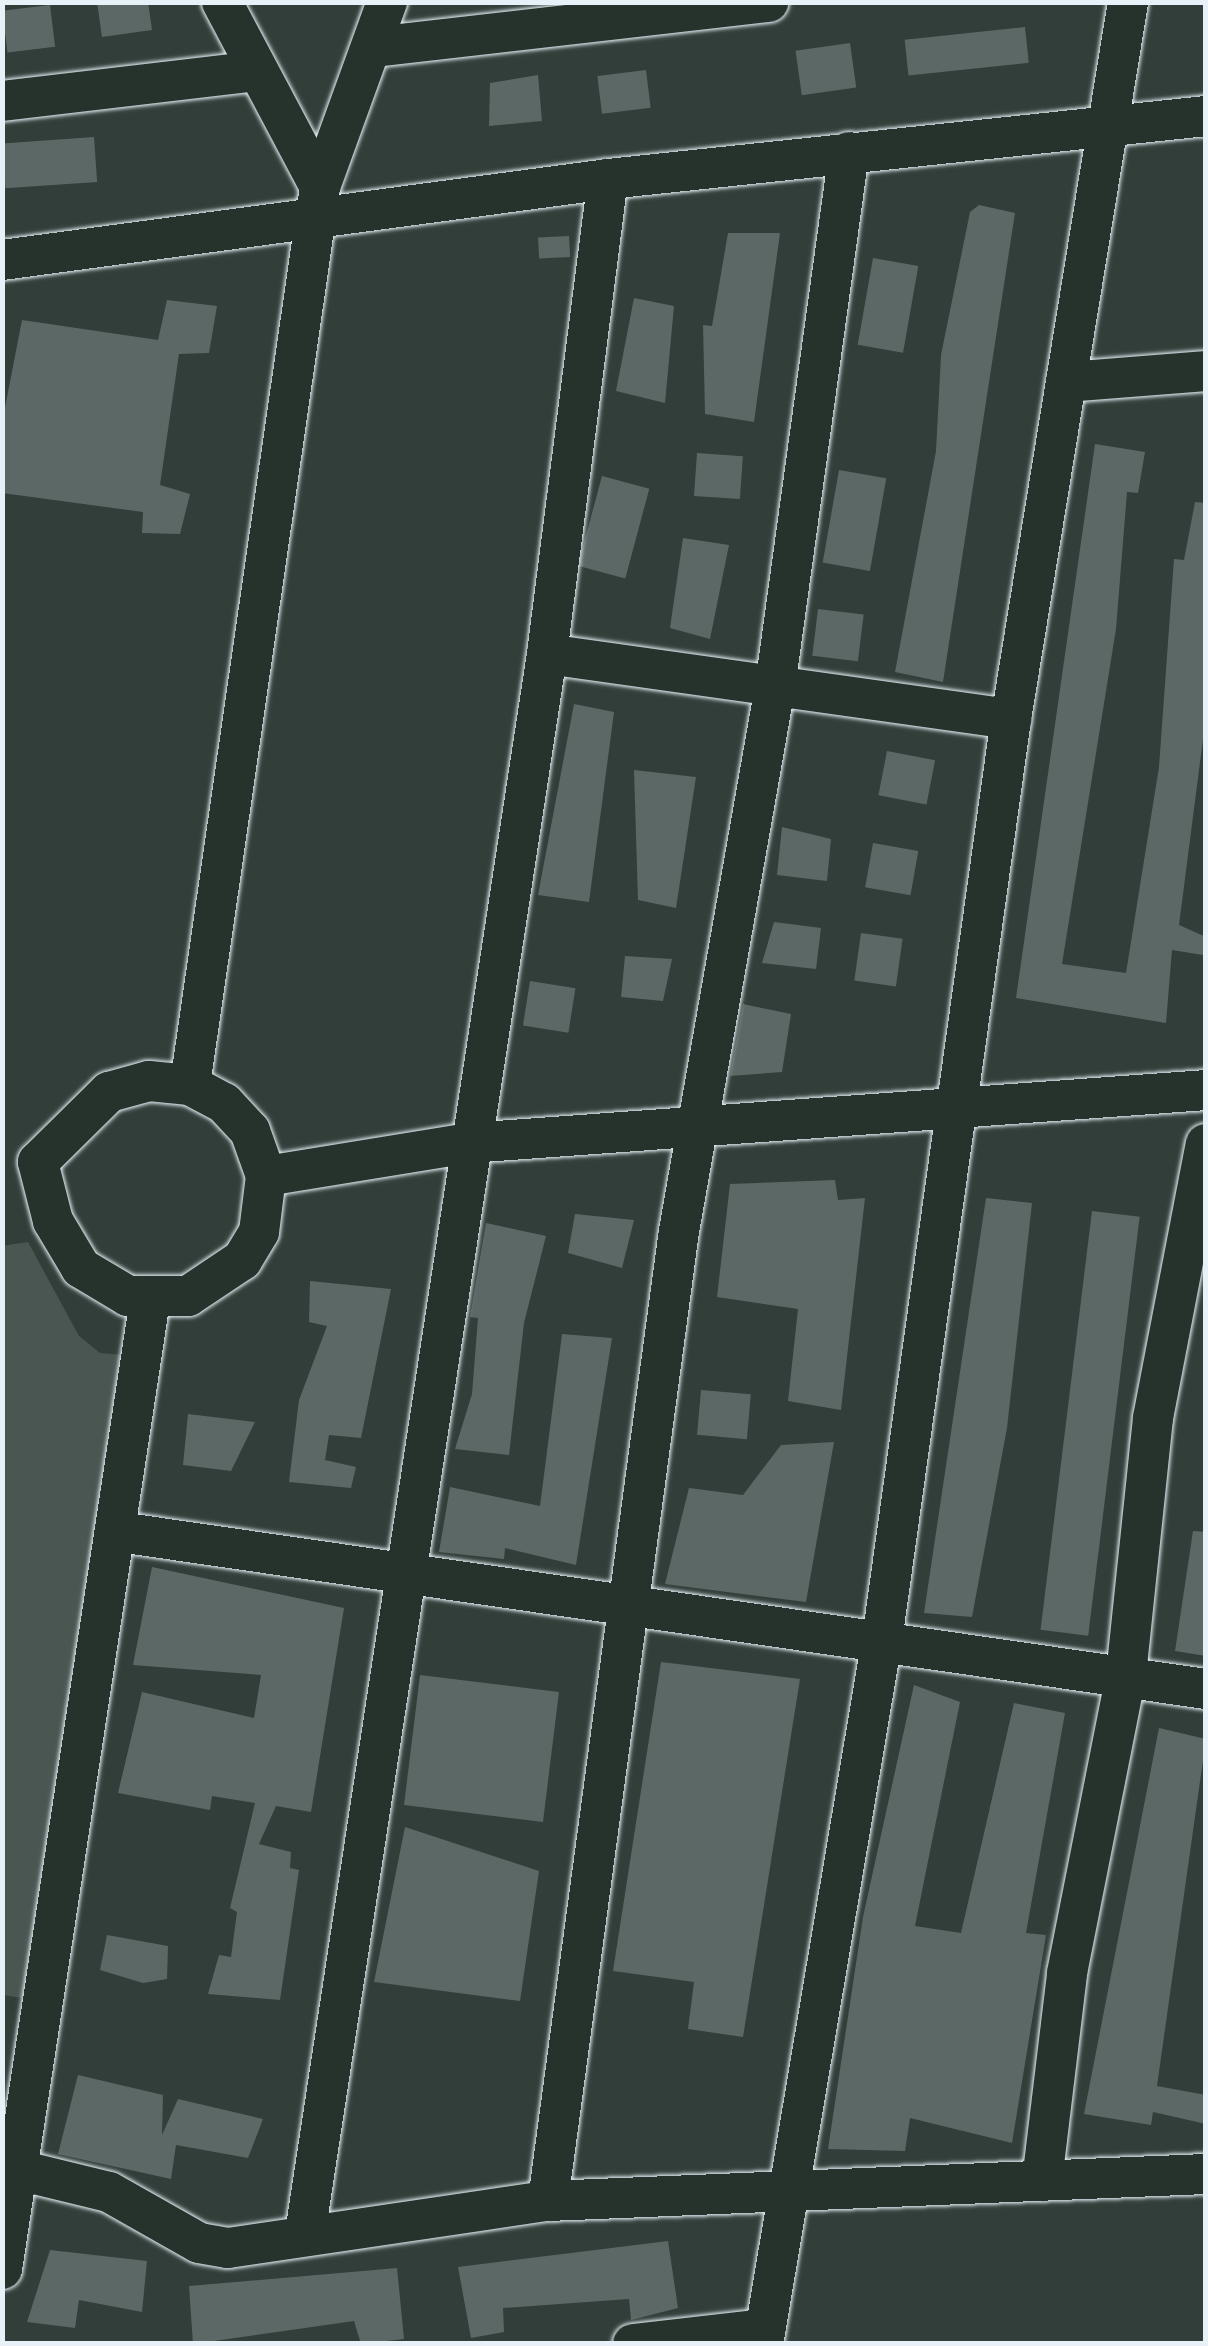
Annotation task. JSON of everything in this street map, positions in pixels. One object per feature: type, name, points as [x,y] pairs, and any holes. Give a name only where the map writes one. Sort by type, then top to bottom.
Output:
[{"type":"street","points":[[222,2],[321,201]]},
{"type":"street","points":[[190,1085],[321,201],[386,2]]},
{"type":"street","points":[[373,47],[768,2]]},
{"type":"street","points":[[632,2344],[764,2336],[784,2196],[882,1640],[1010,718],[1128,2]]},
{"type":"street","points":[[2,101],[258,72]]},
{"type":"street","points":[[2,260],[321,201],[608,179],[1206,116]]},
{"type":"street","points":[[548,2202],[701,1122],[775,686],[850,152]]},
{"type":"street","points":[[305,2234],[411,1568],[469,1143],[546,654],[608,179]]},
{"type":"street","points":[[1066,382],[1206,371]]},
{"type":"street","points":[[546,654],[1010,718]]},
{"type":"street","points":[[149,1081],[190,1085],[250,1131],[266,1176],[260,1232],[242,1260],[188,1296],[150,1299],[81,1268],[20,1165],[109,1092],[149,1081]]},
{"type":"street","points":[[266,1176],[469,1143],[958,1102],[1206,1090]]},
{"type":"street","points":[[1042,2182],[1067,1973],[1126,1675],[1153,1418],[1206,1144]]},
{"type":"street","points":[[2,2269],[13,2166],[119,1532],[150,1299]]},
{"type":"street","points":[[119,1532],[411,1568],[631,1609],[882,1640],[1206,1689]]},
{"type":"street","points":[[13,2166],[109,2192],[199,2243],[228,2248],[548,2202],[784,2196],[1206,2174]]},
{"type":"shaded area","points":[[28,1242],[79,1336],[100,1353],[136,1356],[35,2000],[3,1995],[2,1246]]},
{"type":"building","points":[[97,2],[148,2],[152,30],[102,37]]},
{"type":"building","points":[[50,5],[55,47],[7,53],[2,11]]},
{"type":"building","points":[[1025,27],[1029,63],[908,75],[905,40]]},
{"type":"building","points":[[850,43],[856,88],[802,95],[796,51]]},
{"type":"building","points":[[646,70],[651,108],[602,114],[597,76]]},
{"type":"building","points":[[538,75],[542,121],[489,126],[490,83]]},
{"type":"building","points":[[94,137],[97,182],[5,188],[2,143]]},
{"type":"building","points":[[979,205],[1015,213],[943,682],[895,672],[936,451],[941,355],[970,212]]},
{"type":"building","points":[[728,233],[780,233],[754,422],[705,414],[703,325],[712,326]]},
{"type":"building","points":[[569,236],[570,257],[539,259],[538,238]]},
{"type":"building","points":[[873,258],[918,266],[903,353],[858,345]]},
{"type":"building","points":[[634,298],[674,306],[665,403],[616,391]]},
{"type":"building","points":[[167,300],[217,306],[209,353],[179,354],[160,485],[190,494],[180,534],[142,533],[143,512],[2,493],[2,423],[22,320],[158,340]]},
{"type":"building","points":[[1095,444],[1145,452],[1138,493],[1127,492],[1116,629],[1062,964],[1126,973],[1159,767],[1174,559],[1184,560],[1195,502],[1206,503],[1206,716],[1179,925],[1206,937],[1203,955],[1172,950],[1166,1023],[1016,998]]},
{"type":"building","points":[[697,453],[743,456],[740,499],[694,496]]},
{"type":"building","points":[[839,470],[886,478],[870,571],[823,563]]},
{"type":"building","points":[[602,476],[649,489],[625,579],[578,566]]},
{"type":"building","points":[[683,538],[729,545],[710,639],[670,628]]},
{"type":"building","points":[[818,609],[864,615],[858,661],[812,656]]},
{"type":"building","points":[[574,704],[614,712],[589,902],[538,895]]},
{"type":"building","points":[[887,751],[935,760],[927,805],[878,795]]},
{"type":"building","points":[[634,770],[696,777],[676,908],[638,900]]},
{"type":"building","points":[[782,827],[831,839],[827,881],[777,875]]},
{"type":"building","points":[[873,843],[918,851],[910,895],[865,887]]},
{"type":"building","points":[[774,922],[821,928],[816,969],[762,963]]},
{"type":"building","points":[[861,933],[903,939],[896,986],[854,981]]},
{"type":"building","points":[[625,956],[672,959],[663,1001],[621,997]]},
{"type":"building","points":[[530,981],[575,988],[568,1033],[523,1025]]},
{"type":"building","points":[[743,1004],[791,1014],[782,1072],[730,1076]]},
{"type":"building","points":[[835,1180],[838,1200],[865,1198],[841,1410],[788,1401],[798,1309],[717,1297],[730,1184]]},
{"type":"building","points":[[986,1198],[1032,1203],[1007,1428],[972,1617],[924,1613]]},
{"type":"building","points":[[1092,1211],[1140,1217],[1088,1636],[1041,1630]]},
{"type":"building","points":[[575,1214],[634,1220],[622,1268],[568,1253]]},
{"type":"building","points":[[486,1223],[546,1236],[524,1323],[509,1455],[455,1449],[472,1394],[478,1318],[470,1317]]},
{"type":"building","points":[[310,1281],[391,1289],[361,1438],[329,1435],[325,1460],[356,1467],[351,1488],[289,1482],[299,1400],[327,1326],[309,1322]]},
{"type":"building","points":[[562,1334],[612,1338],[576,1565],[505,1548],[504,1559],[439,1552],[450,1487],[540,1506]]},
{"type":"building","points":[[701,1390],[751,1394],[747,1439],[697,1435]]},
{"type":"building","points":[[188,1414],[255,1422],[231,1471],[183,1465]]},
{"type":"building","points":[[834,1442],[806,1602],[665,1584],[689,1488],[743,1495],[781,1445]]},
{"type":"building","points":[[1193,1531],[1206,1532],[1206,1656],[1175,1651]]},
{"type":"building","points":[[152,1567],[344,1608],[311,1812],[276,1806],[259,1844],[291,1852],[290,1868],[299,1870],[280,2000],[208,1994],[219,1955],[231,1957],[237,1912],[230,1908],[255,1803],[212,1796],[210,1810],[118,1793],[142,1692],[254,1718],[261,1675],[133,1665]]},
{"type":"building","points":[[661,1662],[800,1679],[743,2037],[688,2029],[694,1982],[613,1971]]},
{"type":"building","points":[[420,1675],[559,1692],[543,1822],[404,1805]]},
{"type":"building","points":[[914,1685],[960,1702],[915,1926],[961,1933],[1014,1703],[1065,1713],[1026,1933],[1046,1935],[1012,2143],[910,2118],[905,2151],[828,2149],[863,1917]]},
{"type":"building","points":[[1159,1728],[1206,1739],[1157,2086],[1206,2095],[1206,2124],[1153,2112],[1151,2125],[1084,2114]]},
{"type":"building","points":[[405,1827],[539,1871],[520,2001],[374,1982]]},
{"type":"building","points":[[107,1935],[168,1946],[167,1979],[143,1983],[100,1970]]},
{"type":"building","points":[[78,2075],[163,2095],[162,2135],[178,2099],[263,2119],[248,2158],[176,2145],[171,2179],[58,2154]]},
{"type":"building","points":[[668,2241],[678,2308],[631,2320],[629,2299],[503,2308],[504,2332],[471,2338],[458,2267]]},
{"type":"building","points":[[50,2250],[147,2261],[142,2312],[79,2300],[75,2328],[27,2322]]},
{"type":"building","points":[[397,2268],[404,2339],[361,2344],[354,2321],[193,2344],[189,2286]]}]
